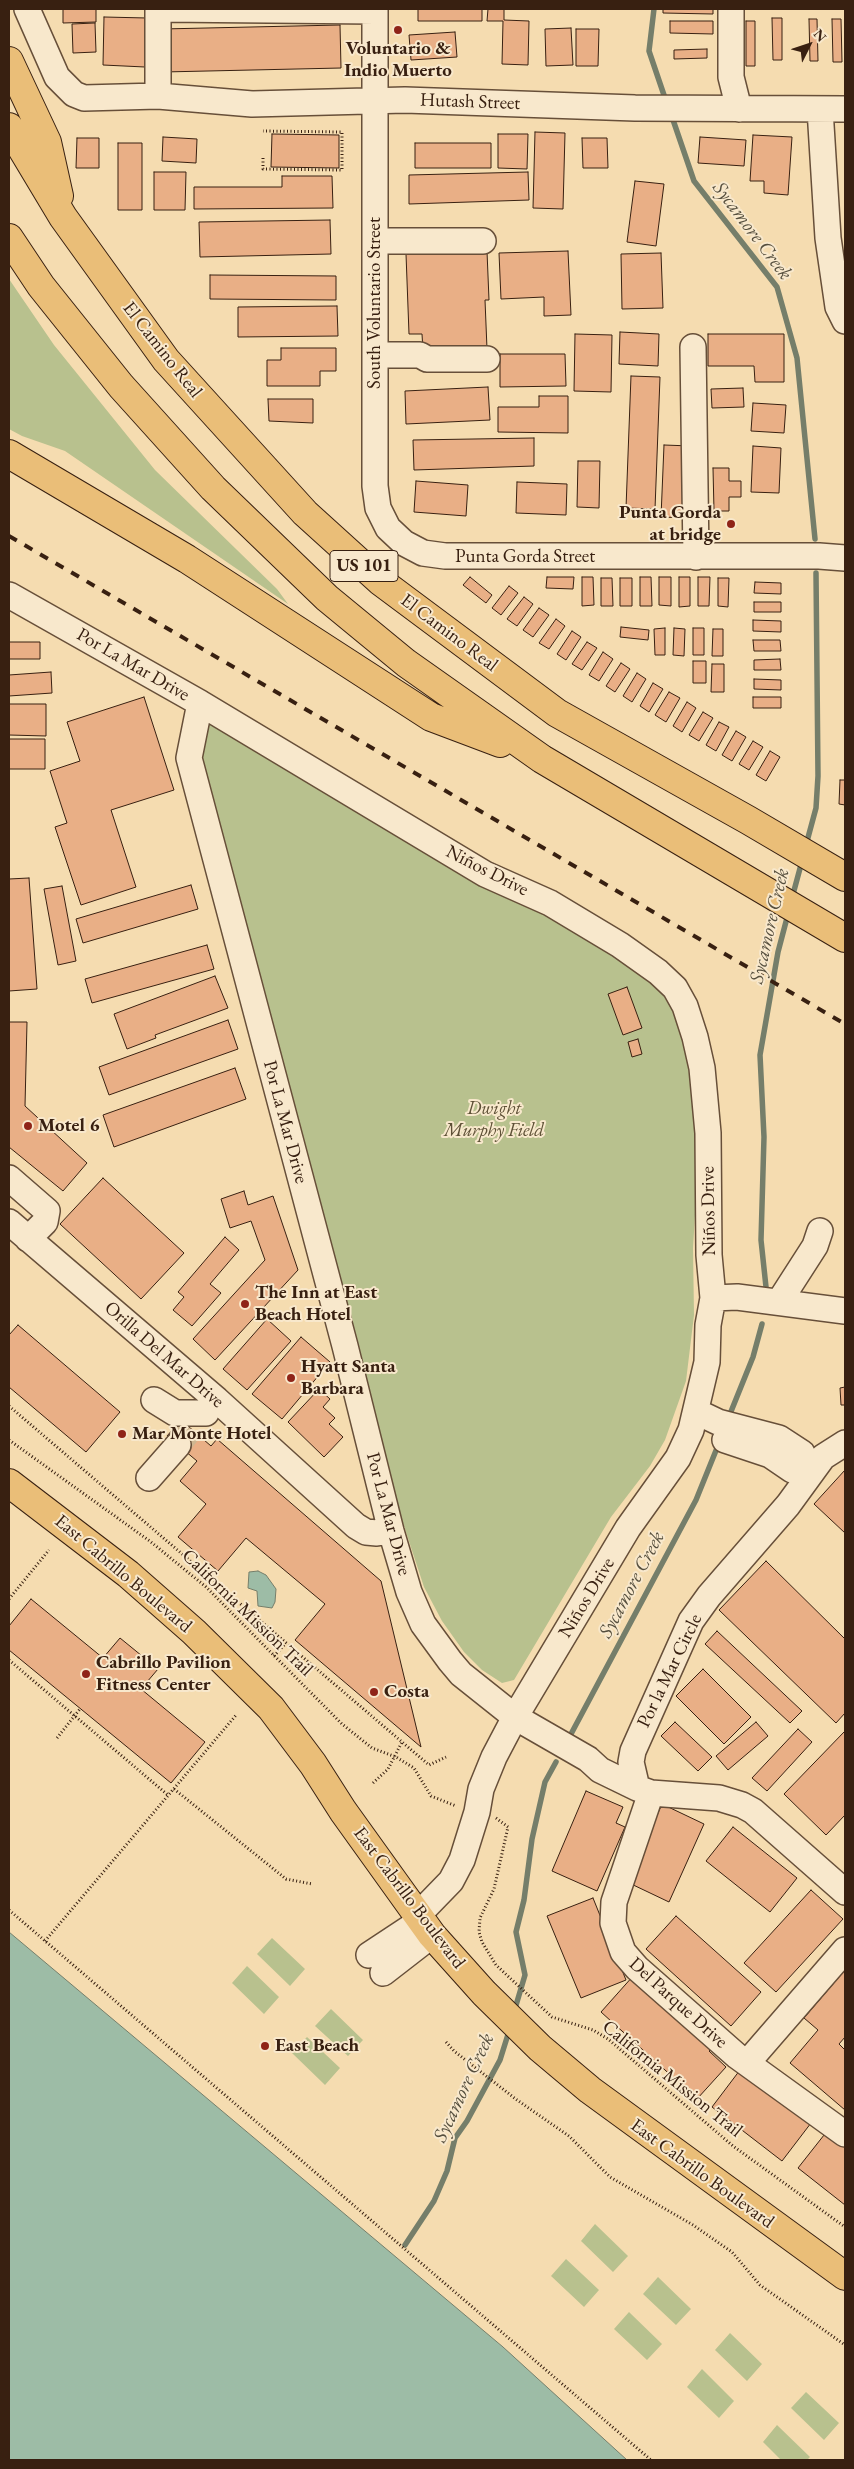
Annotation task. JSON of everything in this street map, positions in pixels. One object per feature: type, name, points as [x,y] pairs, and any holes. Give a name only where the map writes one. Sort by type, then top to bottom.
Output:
[{"type":"main road","points":[[9,61],[47,142],[63,217]]},
{"type":"main road","name":"El Camino Real","points":[[9,127],[63,217],[178,375],[305,513],[380,580],[556,713],[748,820],[845,877]]},
{"type":"main road","name":"US 101","points":[[9,238],[41,286],[121,386],[213,488],[327,598],[406,663],[542,759],[845,938]]},
{"type":"main road","points":[[9,454],[187,559],[431,717],[542,759]]},
{"type":"main road","name":"East Cabrillo Boulevard","points":[[9,1483],[128,1574],[194,1632],[271,1708],[313,1764],[349,1819],[424,1923],[484,1993],[540,2048],[590,2090],[845,2276]]},
{"type":"street","name":"Hutash Street","points":[[27,9],[56,77],[74,94],[84,98],[158,96],[252,104],[405,100],[635,108],[845,109]]},
{"type":"street","points":[[158,9],[158,96]]},
{"type":"street","points":[[162,9],[375,10]]},
{"type":"street","points":[[731,9],[731,76],[739,109]]},
{"type":"street","name":"South Voluntario Street","points":[[375,10],[374,486],[378,508],[388,528],[404,543],[423,553],[445,556]]},
{"type":"street","points":[[820,109],[828,238],[843,319]]},
{"type":"street","points":[[375,241],[484,241]]},
{"type":"street","points":[[693,347],[696,557]]},
{"type":"street","points":[[375,355],[420,355],[427,359],[487,359]]},
{"type":"street","name":"Punta Gorda Street","points":[[445,556],[819,556],[845,558]]},
{"type":"street","name":"Por La Mar Drive","points":[[9,594],[200,703],[188,758],[345,1346],[391,1531],[409,1592],[431,1636],[461,1674],[515,1717]]},
{"type":"street","name":"Niños Drive","points":[[200,703],[485,874],[550,903],[628,951],[658,972],[675,988],[685,1006],[702,1068],[708,1133],[709,1256],[713,1298],[708,1325],[707,1362],[694,1421],[678,1458],[628,1528],[515,1717],[494,1756],[481,1789],[478,1812],[462,1860],[451,1881],[424,1923],[376,1964]]},
{"type":"street","points":[[9,1178],[47,1211],[44,1222],[28,1239]]},
{"type":"street","name":"Orilla Del Mar Drive","points":[[9,1222],[28,1239],[193,1423],[366,1532],[377,1534],[391,1531]]},
{"type":"street","points":[[778,1302],[815,1246],[820,1231]]},
{"type":"street","points":[[713,1298],[738,1296],[845,1311]]},
{"type":"street","points":[[151,1404],[175,1413],[193,1423],[151,1404]]},
{"type":"street","points":[[694,1421],[727,1424],[778,1438],[802,1453],[812,1472]]},
{"type":"street","points":[[149,1478],[193,1423]]},
{"type":"street","name":"Por la Mar Circle","points":[[644,1790],[631,1762],[640,1735],[691,1621],[709,1596],[788,1505],[823,1457],[845,1443]]},
{"type":"street","points":[[515,1717],[587,1758],[600,1770],[644,1790],[718,1798],[742,1805],[753,1811],[845,1892]]},
{"type":"street","points":[[587,1758],[613,1755],[628,1747],[640,1735]]},
{"type":"street","name":"Del Parque Drive","points":[[644,1790],[614,1902],[613,1923],[618,1943],[623,1952],[637,1968],[748,2063],[845,2134]]},
{"type":"street","points":[[748,2063],[845,1950]]},
{"type":"path","points":[[303,126],[304,133]]},
{"type":"path","points":[[263,131],[342,132],[342,170],[303,168],[263,169],[263,158]]},
{"type":"path","points":[[9,1406],[429,1765],[446,1757]]},
{"type":"path","name":"California Mission Trail","points":[[9,1440],[151,1542],[199,1581],[358,1738],[372,1748],[396,1757],[414,1768],[431,1796],[460,1807]]},
{"type":"path","points":[[9,1599],[50,1550]]},
{"type":"path","points":[[274,1656],[286,1643]]},
{"type":"path","points":[[9,1660],[169,1796]]},
{"type":"path","points":[[57,1738],[80,1709]]},
{"type":"path","points":[[45,1941],[238,1714]]},
{"type":"path","points":[[373,1783],[382,1777],[396,1757],[402,1742]]},
{"type":"path","points":[[174,1789],[286,1879],[312,1884]]},
{"type":"path","name":"California Mission Trail","points":[[492,1816],[508,1828],[496,1872],[494,1889],[480,1918],[479,1932],[482,1942],[496,1964],[552,2017],[593,2030],[608,2040],[733,2146],[845,2227]]},
{"type":"path","points":[[9,1910],[651,2460]]},
{"type":"path","points":[[446,2042],[467,2062],[569,2136],[610,2177],[693,2225],[732,2252],[760,2285],[845,2345]]},
{"type":"green space","points":[[9,279],[54,345],[155,470],[277,589],[288,604],[65,451],[22,436],[9,429]]},
{"type":"green space","name":"Dwight Murphy Field","points":[[200,703],[652,978],[673,1006],[693,1069],[698,1167],[693,1248],[694,1315],[686,1381],[665,1440],[650,1466],[611,1517],[514,1680],[502,1683],[482,1670],[464,1652],[442,1621],[424,1587],[345,1346],[189,759]]},
{"type":"green space","points":[[272,1938],[305,1969],[290,1986],[257,1954]]},
{"type":"green space","points":[[247,1966],[279,1997],[264,2014],[232,1983]]},
{"type":"green space","points":[[331,2009],[363,2040],[348,2056],[315,2026]]},
{"type":"green space","points":[[307,2037],[340,2068],[325,2085],[292,2053]]},
{"type":"green space","points":[[595,2224],[628,2256],[613,2272],[581,2241]]},
{"type":"green space","points":[[566,2259],[599,2290],[584,2307],[551,2276]]},
{"type":"green space","points":[[658,2277],[691,2309],[676,2325],[643,2294]]},
{"type":"green space","points":[[629,2312],[662,2344],[647,2360],[614,2329]]},
{"type":"green space","points":[[730,2333],[762,2364],[747,2381],[715,2350]]},
{"type":"green space","points":[[702,2369],[734,2401],[719,2418],[687,2387]]},
{"type":"green space","points":[[806,2392],[839,2423],[824,2440],[791,2408]]},
{"type":"green space","points":[[777,2425],[810,2457],[807,2460],[781,2460],[763,2442]]},
{"type":"shaded area","points":[[258,1571],[266,1575],[276,1589],[275,1602],[272,1608],[258,1606],[257,1591],[248,1588],[249,1572]]},
{"type":"shaded area","points":[[9,1932],[503,2347],[627,2460],[9,2460]]},
{"type":"building","points":[[63,9],[96,9],[96,22],[63,23]]},
{"type":"building","points":[[418,9],[482,9],[482,21],[418,21]]},
{"type":"building","points":[[488,9],[504,9],[504,20],[529,21],[528,65],[502,64],[503,21],[487,21]]},
{"type":"building","points":[[663,9],[713,9],[713,14],[663,13]]},
{"type":"building","points":[[104,17],[147,18],[145,67],[103,65]]},
{"type":"building","points":[[772,18],[782,18],[782,60],[773,60]]},
{"type":"building","points":[[809,19],[817,19],[818,61],[810,61]]},
{"type":"building","points":[[832,19],[841,19],[842,62],[833,62]]},
{"type":"building","points":[[670,21],[713,21],[713,34],[670,33]]},
{"type":"building","points":[[746,21],[755,21],[755,66],[746,66]]},
{"type":"building","points":[[95,23],[96,52],[73,53],[72,24]]},
{"type":"building","points":[[340,25],[341,68],[163,72],[162,29]]},
{"type":"building","points":[[571,28],[573,65],[546,66],[545,29]]},
{"type":"building","points":[[576,29],[599,29],[598,66],[576,66]]},
{"type":"building","points":[[455,32],[457,57],[411,60],[409,35]]},
{"type":"building","points":[[707,49],[707,58],[674,59],[674,50]]},
{"type":"building","points":[[535,132],[565,133],[563,209],[533,208]]},
{"type":"building","points":[[272,134],[339,135],[339,168],[271,167]]},
{"type":"building","points":[[498,134],[528,134],[527,169],[498,168]]},
{"type":"building","points":[[753,135],[792,137],[788,195],[764,193],[764,181],[750,181]]},
{"type":"building","points":[[163,137],[197,139],[196,163],[162,161]]},
{"type":"building","points":[[700,137],[746,140],[744,166],[698,163]]},
{"type":"building","points":[[77,138],[99,138],[99,168],[76,168]]},
{"type":"building","points":[[582,138],[607,138],[608,168],[583,168]]},
{"type":"building","points":[[118,143],[142,143],[142,210],[118,210]]},
{"type":"building","points":[[415,143],[491,143],[491,168],[415,168]]},
{"type":"building","points":[[154,172],[186,172],[185,210],[154,210]]},
{"type":"building","points":[[528,172],[529,200],[409,204],[409,175]]},
{"type":"building","points":[[282,176],[332,176],[333,208],[194,209],[194,187],[282,187]]},
{"type":"building","points":[[635,181],[664,184],[656,246],[627,242]]},
{"type":"building","points":[[330,220],[331,254],[200,257],[199,222]]},
{"type":"building","points":[[487,251],[489,300],[485,300],[487,349],[423,351],[422,334],[409,334],[406,254]]},
{"type":"building","points":[[568,251],[571,315],[544,316],[544,297],[501,299],[499,253]]},
{"type":"building","points":[[661,253],[663,308],[622,309],[621,254]]},
{"type":"building","points":[[210,275],[336,276],[336,300],[210,299]]},
{"type":"building","points":[[337,306],[338,336],[238,337],[238,307]]},
{"type":"building","points":[[620,332],[659,334],[658,366],[619,364]]},
{"type":"building","points":[[575,334],[612,335],[611,392],[574,391]]},
{"type":"building","points":[[708,334],[784,334],[784,382],[755,382],[754,366],[708,366]]},
{"type":"building","points":[[281,348],[336,348],[336,371],[320,371],[320,386],[267,386],[267,360],[281,360]]},
{"type":"building","points":[[500,354],[565,354],[566,386],[500,387]]},
{"type":"building","points":[[631,376],[660,377],[655,509],[626,508]]},
{"type":"building","points":[[488,387],[490,420],[406,424],[405,391]]},
{"type":"building","points":[[743,388],[744,407],[712,408],[711,389]]},
{"type":"building","points":[[539,396],[568,396],[568,433],[498,432],[498,407],[539,407]]},
{"type":"building","points":[[268,399],[313,399],[313,423],[269,421]]},
{"type":"building","points":[[753,403],[786,405],[784,433],[751,431]]},
{"type":"building","points":[[534,438],[534,466],[414,470],[413,440]]},
{"type":"building","points":[[664,445],[691,446],[688,518],[661,517]]},
{"type":"building","points":[[753,446],[781,448],[779,493],[751,492]]},
{"type":"building","points":[[578,461],[600,461],[599,508],[577,507]]},
{"type":"building","points":[[713,468],[729,468],[729,481],[741,481],[741,497],[729,497],[729,511],[714,511]]},
{"type":"building","points":[[416,481],[468,485],[466,516],[414,512]]},
{"type":"building","points":[[517,482],[567,484],[566,515],[516,513]]},
{"type":"building","points":[[470,577],[492,595],[486,603],[463,585]]},
{"type":"building","points":[[547,577],[574,577],[573,589],[546,588]]},
{"type":"building","points":[[582,577],[593,577],[594,605],[582,606]]},
{"type":"building","points":[[640,577],[651,577],[652,606],[640,606]]},
{"type":"building","points":[[659,577],[671,577],[671,606],[659,605]]},
{"type":"building","points":[[679,577],[690,577],[690,606],[679,607]]},
{"type":"building","points":[[698,577],[710,577],[709,606],[698,606]]},
{"type":"building","points":[[601,578],[612,578],[613,606],[601,606]]},
{"type":"building","points":[[620,578],[632,578],[632,606],[620,606]]},
{"type":"building","points":[[718,578],[729,578],[728,607],[718,606]]},
{"type":"building","points":[[755,582],[781,583],[781,594],[754,593]]},
{"type":"building","points":[[509,586],[518,593],[501,615],[492,608]]},
{"type":"building","points":[[524,597],[533,604],[517,626],[507,619]]},
{"type":"building","points":[[754,602],[781,602],[781,612],[754,612]]},
{"type":"building","points":[[539,608],[549,615],[533,637],[523,630]]},
{"type":"building","points":[[556,619],[565,626],[549,649],[539,643]]},
{"type":"building","points":[[753,620],[781,621],[781,632],[753,631]]},
{"type":"building","points":[[621,627],[649,630],[648,640],[620,637]]},
{"type":"building","points":[[665,628],[665,655],[655,655],[654,629]]},
{"type":"building","points":[[674,628],[685,629],[684,656],[673,655]]},
{"type":"building","points":[[693,628],[704,628],[704,655],[693,655]]},
{"type":"building","points":[[713,629],[723,629],[723,656],[712,656]]},
{"type":"building","points":[[572,631],[581,637],[566,660],[557,654]]},
{"type":"building","points":[[753,640],[780,640],[781,651],[754,651]]},
{"type":"building","points":[[9,642],[40,642],[40,659],[9,659]]},
{"type":"building","points":[[587,642],[597,648],[582,670],[572,664]]},
{"type":"building","points":[[603,652],[613,659],[599,681],[589,675]]},
{"type":"building","points":[[780,659],[781,670],[754,670],[754,660]]},
{"type":"building","points":[[693,661],[706,661],[706,683],[693,683]]},
{"type":"building","points":[[621,663],[630,669],[615,692],[606,686]]},
{"type":"building","points":[[712,664],[724,664],[724,692],[711,692]]},
{"type":"building","points":[[51,672],[52,693],[9,696],[9,675]]},
{"type":"building","points":[[637,673],[646,679],[632,702],[623,696]]},
{"type":"building","points":[[754,679],[781,680],[781,690],[754,689]]},
{"type":"building","points":[[653,683],[663,689],[649,712],[640,706]]},
{"type":"building","points":[[669,692],[680,698],[666,722],[655,715]]},
{"type":"building","points":[[144,697],[174,790],[111,810],[136,887],[81,905],[55,827],[67,823],[50,771],[80,761],[67,722]]},
{"type":"building","points":[[753,697],[781,697],[781,708],[753,708]]},
{"type":"building","points":[[687,702],[696,708],[682,732],[673,726]]},
{"type":"building","points":[[9,704],[46,704],[46,736],[9,735]]},
{"type":"building","points":[[703,712],[713,718],[699,741],[689,735]]},
{"type":"building","points":[[719,722],[729,727],[716,751],[706,745]]},
{"type":"building","points":[[736,731],[746,737],[732,761],[722,755]]},
{"type":"building","points":[[9,739],[45,739],[45,769],[9,769]]},
{"type":"building","points":[[753,741],[763,747],[749,770],[739,764]]},
{"type":"building","points":[[770,751],[780,757],[766,781],[756,775]]},
{"type":"building","points":[[840,780],[845,780],[845,805],[839,804]]},
{"type":"building","points":[[29,878],[37,989],[9,991],[9,879]]},
{"type":"building","points":[[191,885],[198,909],[83,943],[76,919]]},
{"type":"building","points":[[62,886],[76,961],[58,965],[44,889]]},
{"type":"building","points":[[207,945],[214,969],[92,1003],[85,979]]},
{"type":"building","points":[[215,976],[228,1008],[155,1035],[156,1038],[127,1049],[114,1014]]},
{"type":"building","points":[[627,987],[642,1028],[623,1035],[608,994]]},
{"type":"building","points":[[228,1020],[238,1049],[109,1095],[99,1067]]},
{"type":"building","name":"Motel 6","points":[[9,1022],[27,1022],[25,1106],[87,1163],[63,1191],[9,1147]]},
{"type":"building","points":[[638,1039],[642,1054],[632,1057],[628,1042]]},
{"type":"building","points":[[235,1068],[246,1099],[114,1147],[103,1115]]},
{"type":"building","points":[[103,1178],[184,1253],[141,1299],[60,1224]]},
{"type":"building","name":"The Inn at East Beach Hotel","points":[[244,1191],[248,1205],[273,1196],[298,1270],[215,1360],[193,1339],[265,1260],[251,1221],[230,1228],[221,1199]]},
{"type":"building","points":[[225,1237],[239,1250],[210,1284],[221,1293],[192,1326],[173,1310],[184,1297],[178,1292]]},
{"type":"building","points":[[267,1319],[291,1341],[247,1390],[223,1369]]},
{"type":"building","points":[[18,1325],[120,1412],[86,1452],[9,1387],[9,1335]]},
{"type":"building","name":"Hyatt Santa Barbara","points":[[301,1337],[330,1362],[282,1419],[252,1394]]},
{"type":"building","points":[[845,1387],[845,1405],[841,1405],[840,1388]]},
{"type":"building","points":[[319,1389],[330,1399],[323,1407],[335,1418],[329,1424],[343,1437],[324,1457],[288,1422]]},
{"type":"building","points":[[181,1420],[211,1446],[217,1439],[381,1581],[421,1747],[295,1640],[325,1604],[246,1538],[218,1571],[178,1537],[206,1504],[180,1481],[197,1461],[167,1436]]},
{"type":"building","points":[[845,1470],[845,1533],[814,1504]]},
{"type":"building","points":[[766,1561],[845,1639],[845,1713],[836,1723],[719,1610]]},
{"type":"building","points":[[31,1599],[103,1658],[120,1638],[158,1669],[141,1689],[205,1742],[171,1783],[9,1650],[9,1626]]},
{"type":"building","points":[[717,1631],[802,1711],[790,1723],[705,1644]]},
{"type":"building","points":[[703,1669],[751,1717],[724,1744],[676,1696]]},
{"type":"building","points":[[675,1722],[712,1757],[698,1771],[661,1736]]},
{"type":"building","points":[[756,1722],[768,1736],[728,1770],[716,1756]]},
{"type":"building","points":[[798,1729],[812,1742],[767,1791],[752,1778]]},
{"type":"building","points":[[845,1731],[845,1815],[826,1835],[784,1794]]},
{"type":"building","points":[[586,1791],[623,1807],[616,1823],[625,1827],[597,1891],[552,1871]]},
{"type":"building","points":[[662,1804],[704,1824],[669,1902],[627,1882]]},
{"type":"building","points":[[733,1827],[797,1878],[770,1912],[706,1861]]},
{"type":"building","points":[[811,1890],[843,1919],[776,1992],[744,1963]]},
{"type":"building","points":[[593,1898],[626,1980],[581,1998],[547,1916]]},
{"type":"building","points":[[676,1916],[761,1992],[731,2026],[646,1949]]},
{"type":"building","points":[[845,1970],[845,2037],[839,2044],[845,2050],[845,2110],[790,2063],[818,2030],[804,2018]]},
{"type":"building","points":[[634,1975],[713,2047],[709,2051],[726,2067],[697,2099],[601,2012]]},
{"type":"building","points":[[740,2070],[811,2123],[782,2161],[712,2107]]},
{"type":"building","points":[[828,2130],[845,2143],[845,2205],[798,2168]]},
{"type":"waterway","name":"Sycamore Creek","points":[[654,9],[649,51],[666,101]]},
{"type":"waterway","name":"Sycamore Creek","points":[[671,114],[694,181],[777,287],[797,358],[815,539]]},
{"type":"waterway","name":"Sycamore Creek","points":[[806,845],[816,808],[818,776],[816,573]]},
{"type":"waterway","name":"Sycamore Creek","points":[[792,898],[802,861]]},
{"type":"waterway","name":"Sycamore Creek","points":[[766,1287],[761,1240],[764,1137],[760,1055],[778,952],[788,914]]},
{"type":"waterway","name":"Sycamore Creek","points":[[730,1414],[753,1357],[762,1324]]},
{"type":"waterway","name":"Sycamore Creek","points":[[571,1734],[696,1500],[717,1448]]},
{"type":"waterway","name":"Sycamore Creek","points":[[514,2012],[525,1975],[516,1932],[524,1900],[532,1839],[545,1782],[556,1762]]},
{"type":"waterway","name":"Sycamore Creek","points":[[405,2245],[434,2201],[447,2171],[455,2138],[467,2121],[500,2060],[510,2028]]},
{"type":"tunnel","points":[[178,1445],[191,1429]]},
{"type":"railway","points":[[9,536],[845,1024]]},
{"type":"place","name":"Voluntario & Indio Muerto","points":[[398,30]]},
{"type":"place","name":"Punta Gorda at bridge","points":[[731,524]]},
{"type":"place","name":"Motel 6","points":[[28,1126]]},
{"type":"place","name":"The Inn at East Beach Hotel","points":[[245,1304]]},
{"type":"place","name":"Hyatt Santa Barbara","points":[[291,1378]]},
{"type":"place","name":"Mar Monte Hotel","points":[[122,1434]]},
{"type":"place","name":"Cabrillo Pavilion Fitness Center","points":[[86,1674]]},
{"type":"place","name":"Costa","points":[[374,1692]]},
{"type":"place","name":"East Beach","points":[[265,2046]]}]
